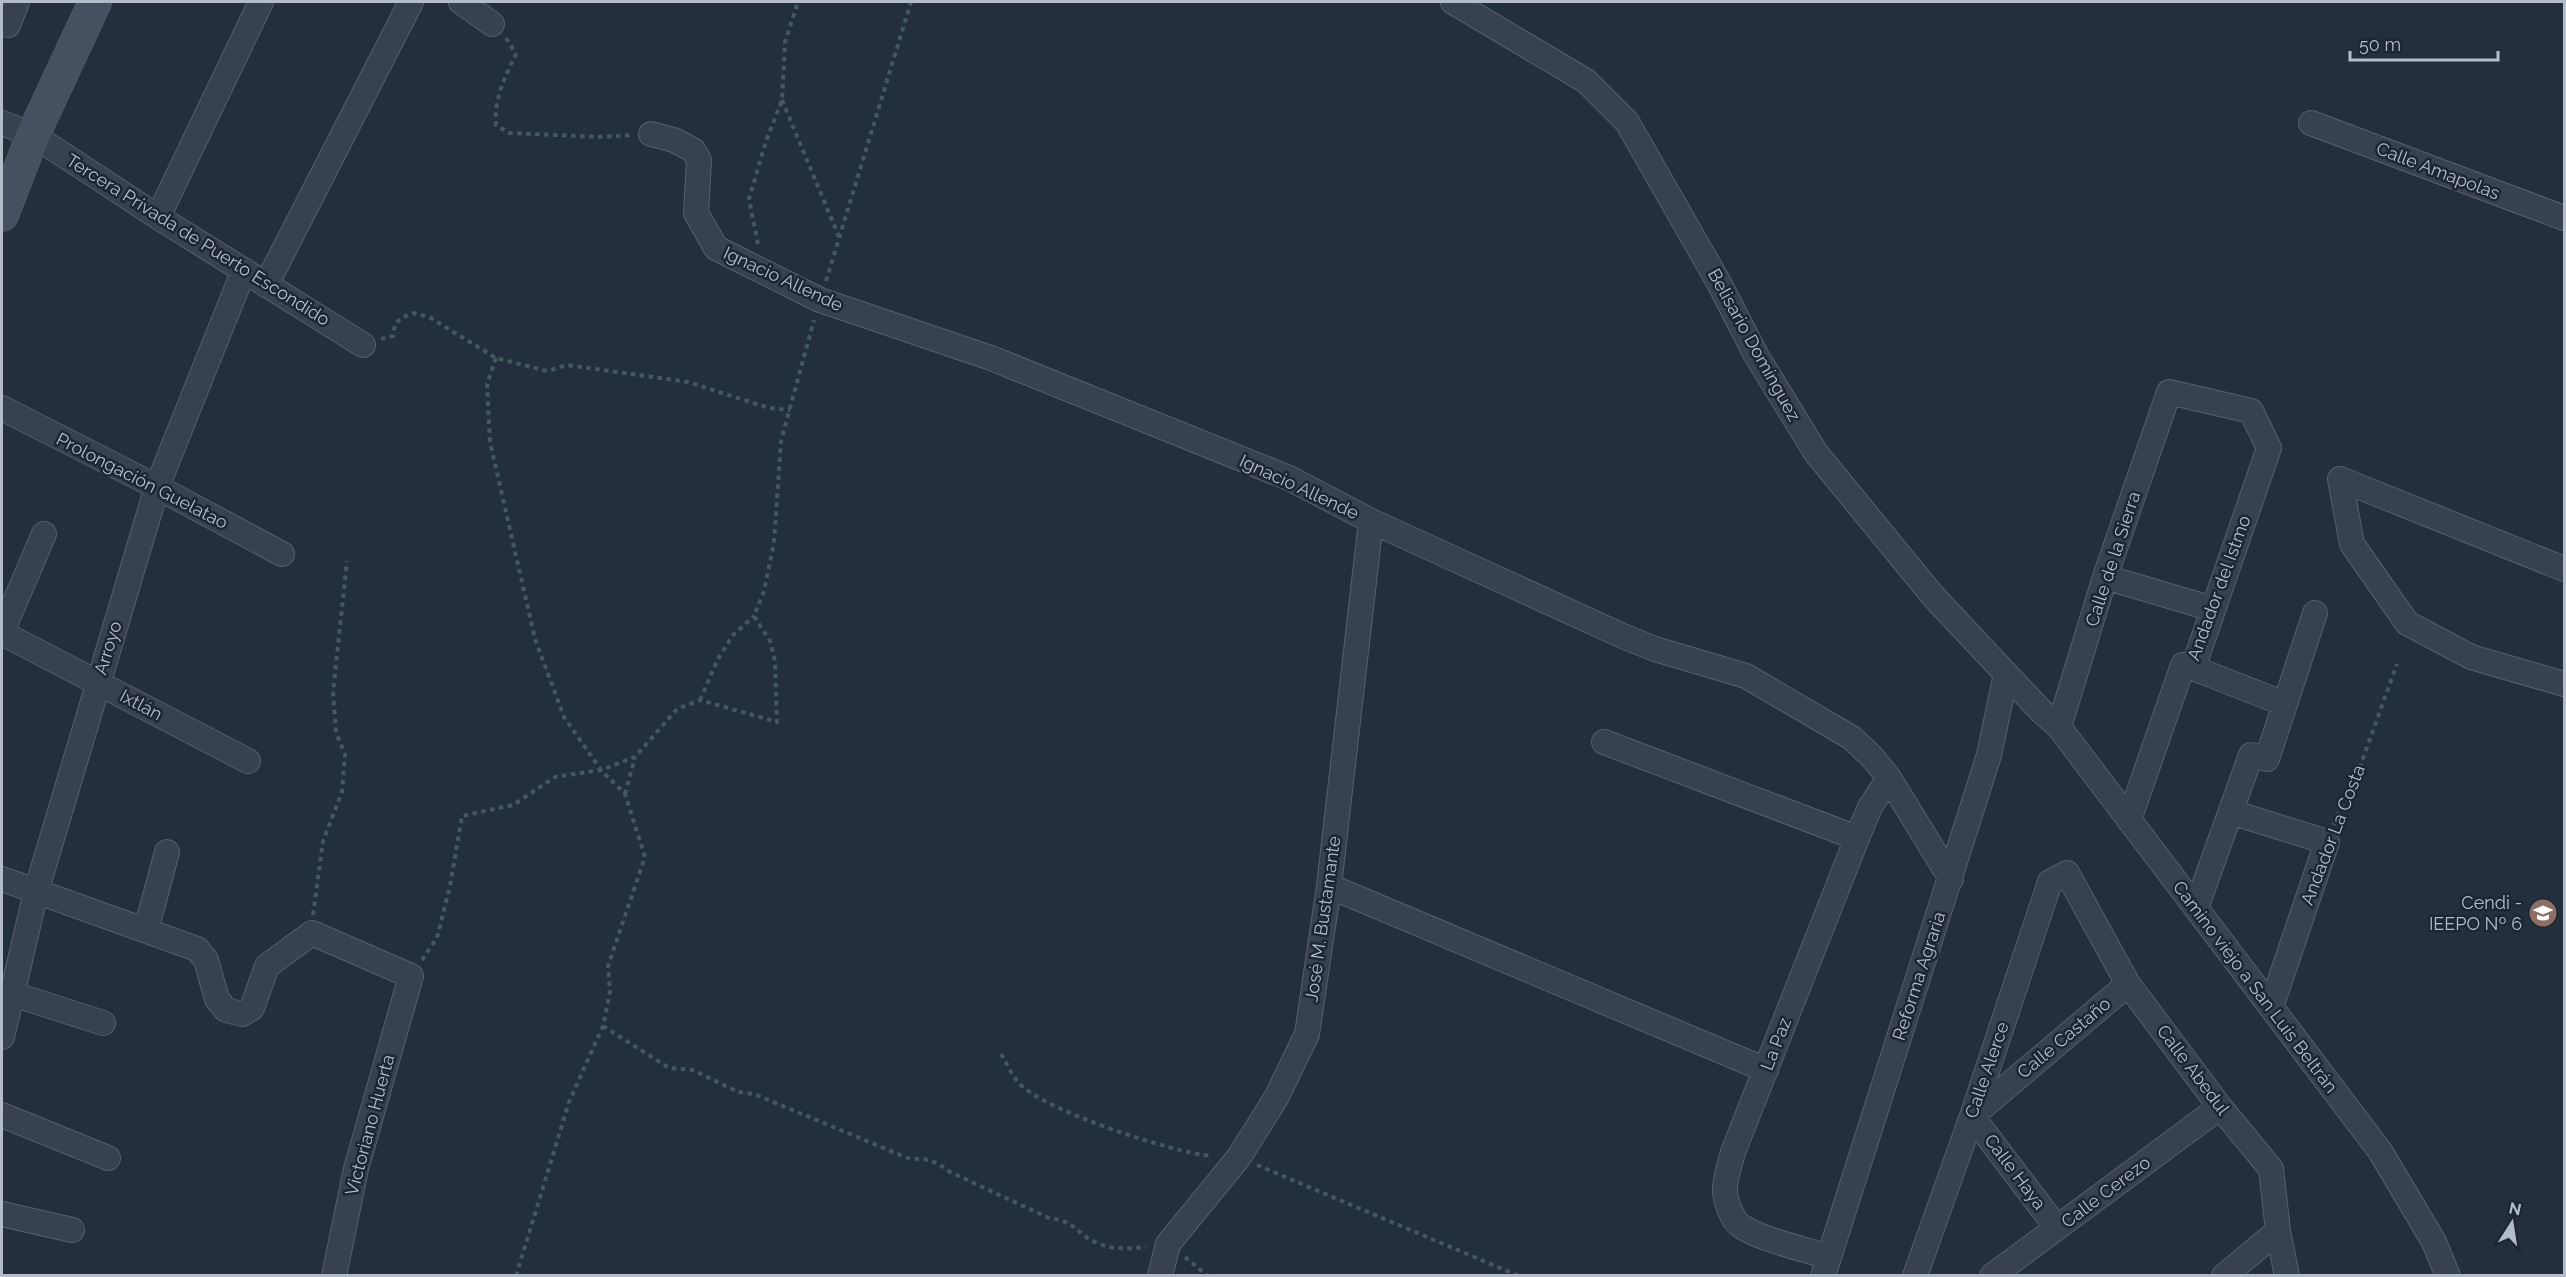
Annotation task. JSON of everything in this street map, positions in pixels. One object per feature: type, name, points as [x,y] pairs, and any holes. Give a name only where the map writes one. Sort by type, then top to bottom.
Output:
[{"type":"street","points":[[8,26],[17,2]]},
{"type":"street","points":[[2,214],[33,135],[95,2]]},
{"type":"street","points":[[158,217],[261,2]]},
{"type":"street","points":[[267,285],[411,2]]},
{"type":"street","points":[[461,2],[492,24]]},
{"type":"street","name":"Belisario Domínguez","points":[[1453,2],[1586,81],[1627,122],[1719,283],[1756,355],[1816,453],[1934,596],[2050,720]]},
{"type":"street","name":"Tercera Privada de Puerto Escondido","points":[[2,123],[33,135],[158,217],[363,345]]},
{"type":"street","name":"Calle Amapolas","points":[[2311,123],[2564,218]]},
{"type":"street","name":"Ignacio Allende","points":[[651,134],[674,140],[693,150],[699,160],[696,213],[716,248],[820,300],[1002,362],[1289,478],[1371,521],[1625,637],[1655,649],[1746,676],[1852,738],[1873,758],[1889,778],[1951,879]]},
{"type":"street","name":"Arroyo","points":[[2,1037],[36,892],[157,487],[244,270]]},
{"type":"street","name":"Calle de la Sierra","points":[[2050,720],[2105,577],[2169,392],[2251,411],[2269,448]]},
{"type":"street","name":"Prolongación Guelatao","points":[[2,408],[282,554]]},
{"type":"street","name":"Andador del Istmo","points":[[2129,820],[2183,665],[2193,668],[2269,448]]},
{"type":"street","points":[[2565,569],[2340,479],[2352,544],[2407,623],[2471,657],[2565,684]]},
{"type":"street","name":"José M. Bustamante","points":[[1160,1275],[1168,1244],[1239,1157],[1276,1098],[1307,1034],[1329,886],[1371,521]]},
{"type":"street","points":[[2,633],[44,534]]},
{"type":"street","points":[[2105,577],[2213,609]]},
{"type":"street","points":[[2196,908],[2251,755],[2267,759],[2315,613]]},
{"type":"street","name":"Ixtlán","points":[[2,633],[248,761]]},
{"type":"street","points":[[2193,668],[2285,704]]},
{"type":"street","name":"Reforma Agraria","points":[[1826,1266],[1989,755],[2006,674]]},
{"type":"street","name":"Camino viejo a San Luis Beltrán","points":[[2050,720],[2129,820],[2380,1151],[2434,1242],[2448,1275]]},
{"type":"street","points":[[1604,742],[1857,838]]},
{"type":"street","name":"La Paz","points":[[1826,1266],[1739,1225],[1730,1211],[1725,1192],[1727,1174],[1857,838],[1875,798],[1889,778]]},
{"type":"street","points":[[2231,812],[2327,842]]},
{"type":"street","name":"Andador La Costa","points":[[2271,1008],[2327,842]]},
{"type":"street","points":[[146,930],[167,852]]},
{"type":"street","name":"Calle Abedul","points":[[2067,873],[2128,984],[2220,1107],[2271,1168],[2278,1231],[2287,1275]]},
{"type":"street","name":"Calle Alerce","points":[[1915,1275],[1972,1116],[2050,882],[2067,873]]},
{"type":"street","points":[[2,879],[197,949],[206,960],[217,999],[225,1010],[242,1014],[252,1008],[267,966],[312,933],[411,976]]},
{"type":"street","points":[[1329,886],[1766,1070]]},
{"type":"street","name":"Victoriano Huerta","points":[[334,1275],[356,1169],[411,976]]},
{"type":"street","name":"Calle Castaño","points":[[1972,1116],[2128,984]]},
{"type":"street","points":[[12,994],[103,1023]]},
{"type":"street","name":"Calle Cerezo","points":[[1992,1275],[2220,1107]]},
{"type":"street","points":[[2,1115],[108,1158]]},
{"type":"street","name":"Calle Haya","points":[[1972,1116],[2057,1228]]},
{"type":"street","points":[[2,1214],[72,1230]]},
{"type":"street","points":[[2224,1275],[2278,1231]]},
{"type":"path","points":[[780,280],[757,242],[749,200],[766,141],[782,100],[785,42],[798,2]]},
{"type":"path","points":[[700,700],[717,661],[732,636],[754,616],[764,591],[774,543],[781,441],[820,300],[911,2]]},
{"type":"path","points":[[492,24],[507,39],[516,54],[504,79],[495,107],[496,125],[509,133],[538,135],[651,134]]},
{"type":"path","points":[[782,100],[840,238]]},
{"type":"path","points":[[363,345],[393,336],[395,324],[401,318],[413,313],[429,317],[496,358],[548,371],[567,365],[688,382],[770,408],[790,410]]},
{"type":"path","points":[[496,358],[487,384],[490,442],[535,639],[564,717],[601,770],[625,794],[645,857],[608,966],[610,992],[603,1026],[569,1102],[516,1275]]},
{"type":"path","points":[[312,933],[314,900],[323,841],[342,792],[345,754],[336,734],[333,692],[347,561]]},
{"type":"path","points":[[625,794],[635,758],[677,710],[700,700],[777,722],[775,661],[770,641],[754,616]]},
{"type":"path","name":"Andador La Costa","points":[[2327,842],[2337,816],[2348,800],[2397,664]]},
{"type":"path","points":[[411,976],[436,938],[450,886],[462,816],[513,805],[555,777],[601,770],[635,758]]},
{"type":"path","points":[[603,1026],[669,1068],[693,1070],[738,1092],[754,1094],[910,1159],[926,1158],[950,1172],[1049,1218],[1064,1221],[1094,1242],[1122,1250],[1168,1244],[1208,1275]]},
{"type":"place","name":"Cendi - IEEPO Nº 6","points":[[2543,913]]}]
